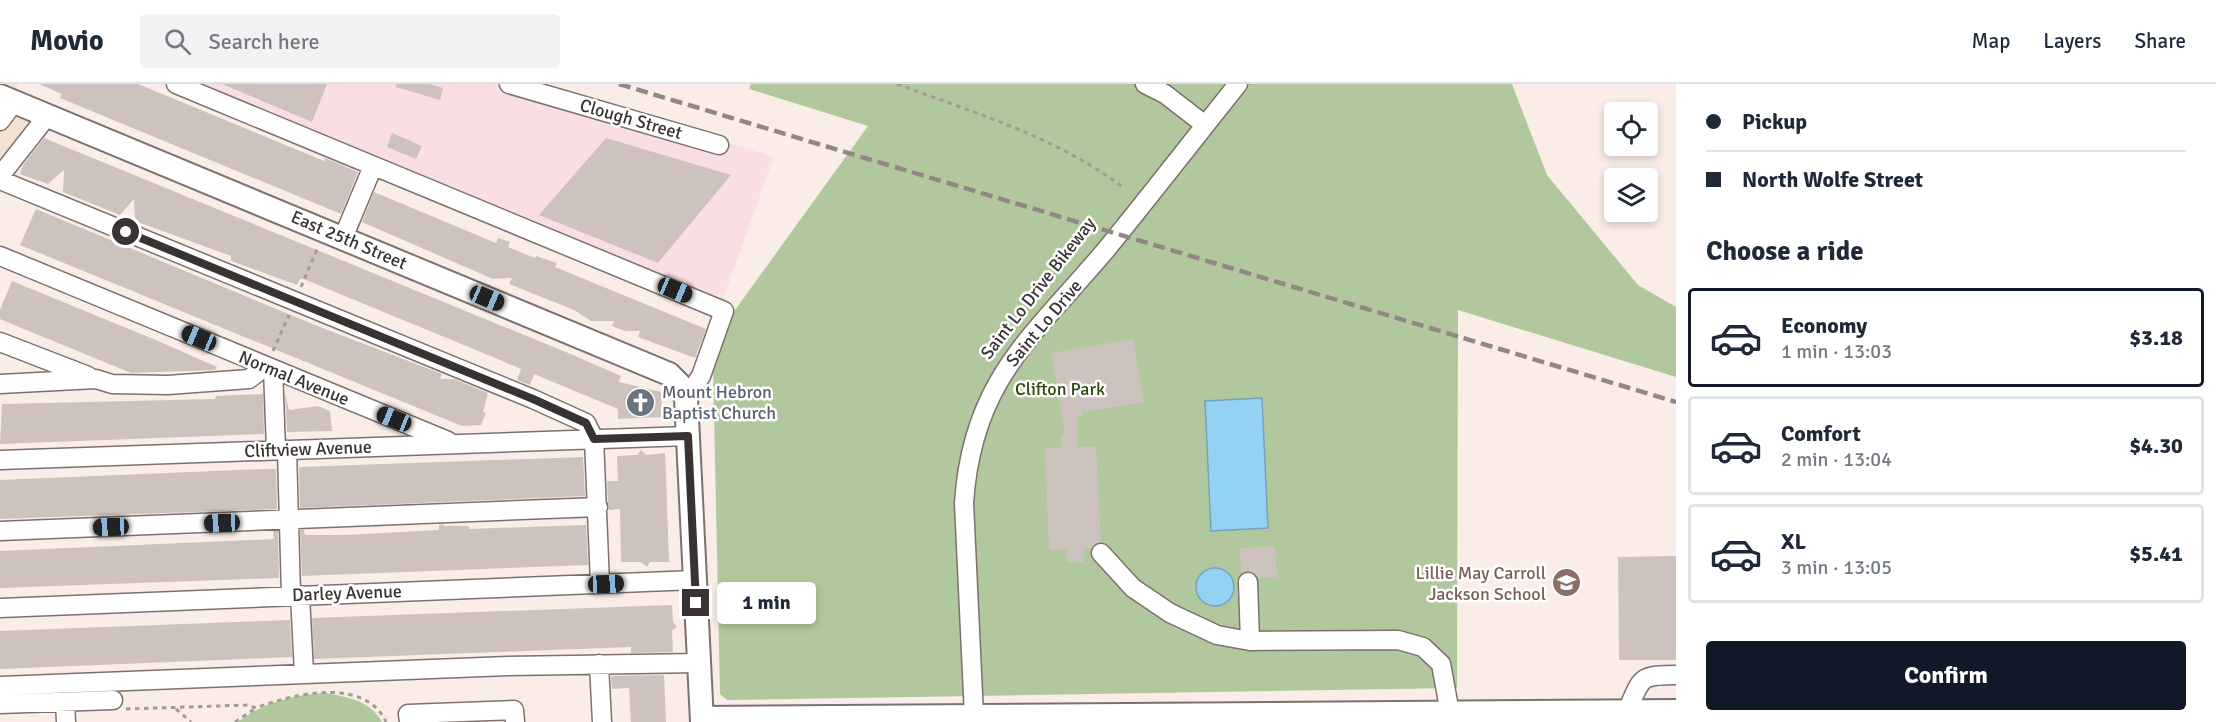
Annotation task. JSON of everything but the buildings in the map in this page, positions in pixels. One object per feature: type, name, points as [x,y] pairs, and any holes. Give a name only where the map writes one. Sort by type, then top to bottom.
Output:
[{"type":"main road","name":"East 25th Street","points":[[7,99],[660,369],[679,384],[686,398]]},
{"type":"main road","points":[[686,398],[695,580],[690,663],[702,720],[1341,718],[1450,713],[1586,717],[1627,711],[1671,715]]},
{"type":"street","points":[[176,84],[377,162]]},
{"type":"street","points":[[202,84],[724,311],[701,375],[686,398]]},
{"type":"street","name":"Clough Street","points":[[509,84],[719,144]]},
{"type":"street","points":[[1145,84],[1165,94],[1205,125]]},
{"type":"street","name":"Saint Lo Drive","points":[[975,719],[964,503],[967,467],[978,422],[1008,363],[1105,250],[1239,84]]},
{"type":"street","points":[[0,121],[7,99]]},
{"type":"street","points":[[48,115],[0,178],[586,423],[594,439],[600,584]]},
{"type":"street","points":[[343,238],[377,162]]},
{"type":"street","name":"Normal Avenue","points":[[0,256],[455,444]]},
{"type":"street","points":[[0,342],[112,384],[168,385],[249,379],[270,367],[282,450],[304,674]]},
{"type":"street","points":[[0,384],[96,379]]},
{"type":"street","name":"Cliftview Avenue","points":[[0,460],[688,436]]},
{"type":"street","points":[[0,531],[598,507]]},
{"type":"street","points":[[1101,553],[1133,588],[1170,613],[1217,635],[1250,641],[1398,640],[1423,647],[1441,664],[1450,713]]},
{"type":"street","name":"Darley Avenue","points":[[0,608],[695,580]]},
{"type":"street","points":[[1248,582],[1250,641]]},
{"type":"street","points":[[0,686],[599,664],[690,663]]},
{"type":"street","points":[[599,664],[602,722]]},
{"type":"street","points":[[1627,711],[1641,681],[1646,677],[1676,675]]},
{"type":"street","points":[[0,704],[65,702],[116,704]]},
{"type":"street","points":[[65,702],[66,722]]},
{"type":"street","points":[[409,722],[408,714],[514,710],[514,722]]},
{"type":"path","points":[[897,84],[1045,139],[1077,156],[1124,188]]},
{"type":"path","points":[[236,722],[256,708],[304,693],[340,693],[373,705],[386,722]]},
{"type":"path","points":[[116,704],[175,707],[248,705],[256,708]]},
{"type":"path","points":[[175,707],[191,722]]},
{"type":"shaded area","points":[[0,84],[18,84],[12,98],[48,113],[0,171]]},
{"type":"shaded area","points":[[176,84],[541,84],[774,157],[722,302]]},
{"type":"green space","name":"Clifton Park","points":[[751,84],[1512,84],[1547,175],[1638,285],[1676,307],[1676,377],[1458,310],[1457,688],[727,700],[720,694],[713,365],[735,310],[868,126],[749,89]]},
{"type":"green space","points":[[325,693],[350,698],[364,704],[382,722],[238,722],[258,709],[279,701]]},
{"type":"water","points":[[1262,398],[1268,528],[1211,531],[1205,401]]},
{"type":"water","points":[[1215,568],[1228,574],[1234,587],[1228,600],[1215,606],[1202,600],[1196,587],[1202,574]]},
{"type":"railway","points":[[619,84],[1676,402]]},
{"type":"place","name":"Mount Hebron Baptist Church","points":[[641,402]]},
{"type":"place","name":"Lillie May Carroll Jackson School","points":[[1567,583]]},
{"type":"route","points":[[126,232],[533,399],[586,423],[592,430],[594,439],[688,436],[696,603]]}]
